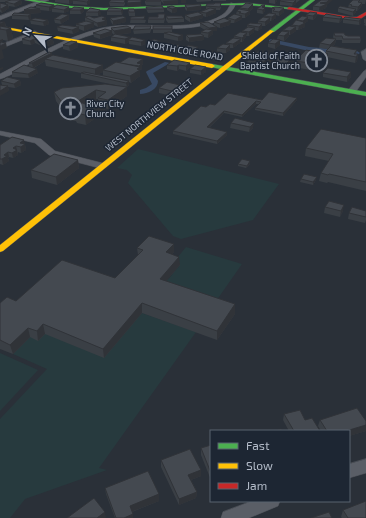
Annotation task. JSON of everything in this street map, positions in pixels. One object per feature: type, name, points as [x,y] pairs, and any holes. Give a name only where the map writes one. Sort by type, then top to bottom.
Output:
[{"type":"street","points":[[27,0],[43,1],[61,6],[114,9],[233,4],[300,10],[358,18],[366,13]]},
{"type":"street","name":"WEST NORTHVIEW STREET","points":[[0,249],[224,68],[313,0]]},
{"type":"street","points":[[0,18],[43,1]]},
{"type":"street","points":[[0,77],[73,40],[91,33],[108,28],[202,23],[224,16],[230,11],[233,4]]},
{"type":"street","points":[[182,25],[188,33]]},
{"type":"street","name":"NORTH COLE ROAD","points":[[0,27],[366,94]]},
{"type":"street","points":[[0,47],[35,33]]},
{"type":"street","points":[[366,51],[364,52],[366,59]]},
{"type":"street","points":[[352,91],[366,72]]},
{"type":"street","points":[[0,133],[38,141],[52,153],[102,166]]},
{"type":"street","points":[[350,471],[366,466]]},
{"type":"street","points":[[229,518],[269,502]]},
{"type":"green space","points":[[138,149],[279,184],[253,220],[181,239],[173,236],[128,183],[132,175],[127,170],[117,168]]},
{"type":"green space","points":[[186,247],[242,264],[214,304],[161,288],[179,266],[173,263]]},
{"type":"green space","points":[[142,313],[196,332],[99,468],[107,470],[25,499],[10,518],[0,518],[0,419],[47,369],[13,354],[30,337]]},
{"type":"green space","points":[[0,353],[38,370],[0,411]]},
{"type":"building","points":[[11,0],[21,0],[14,4],[5,2]]},
{"type":"building","points":[[73,0],[89,0],[87,2]]},
{"type":"building","points":[[111,0],[125,0],[124,3],[109,2]]},
{"type":"building","points":[[128,0],[141,0],[141,2],[127,3]]},
{"type":"building","points":[[145,0],[160,0],[161,1],[146,1]]},
{"type":"building","points":[[296,0],[293,3],[280,1]]},
{"type":"building","points":[[321,0],[329,0],[327,2],[320,3],[327,4],[320,7],[313,6]]},
{"type":"building","points":[[353,0],[360,0],[358,2],[362,3],[358,7],[351,6],[352,5],[349,4]]},
{"type":"building","points":[[0,3],[8,5],[0,9]]},
{"type":"building","points":[[41,3],[54,5],[49,7],[36,5]]},
{"type":"building","points":[[221,3],[220,7],[206,6],[207,4]]},
{"type":"building","points":[[246,3],[253,4],[248,9],[240,8]]},
{"type":"building","points":[[200,4],[201,6],[187,8],[185,5]]},
{"type":"building","points":[[57,5],[69,7],[64,10],[52,8]]},
{"type":"building","points":[[262,5],[265,5],[262,7],[265,8],[263,10],[257,9]]},
{"type":"building","points":[[162,6],[164,9],[147,9],[146,7]]},
{"type":"building","points":[[172,6],[177,8],[172,9],[167,7]]},
{"type":"building","points":[[340,6],[356,9],[353,12],[338,8]]},
{"type":"building","points":[[31,7],[40,9],[24,10]]},
{"type":"building","points":[[74,7],[84,8],[80,10],[70,10]]},
{"type":"building","points":[[90,8],[100,10],[98,12],[86,12]]},
{"type":"building","points":[[109,8],[123,9],[121,11],[107,11]]},
{"type":"building","points":[[210,8],[216,9],[206,13],[200,12]]},
{"type":"building","points":[[272,8],[284,8],[279,12],[273,11],[275,9]]},
{"type":"building","points":[[128,9],[134,9],[135,12],[129,12]]},
{"type":"building","points":[[239,9],[250,11],[245,14],[239,13],[241,12],[237,11]]},
{"type":"building","points":[[198,12],[203,15],[190,18],[185,15]]},
{"type":"building","points":[[310,12],[317,13],[313,16],[306,15]]},
{"type":"building","points":[[14,13],[31,14],[28,16],[12,15]]},
{"type":"building","points":[[269,13],[276,14],[272,17],[264,16]]},
{"type":"building","points":[[62,14],[69,15],[60,20],[54,19]]},
{"type":"building","points":[[158,14],[165,14],[164,19],[148,19],[149,17],[158,17]]},
{"type":"building","points":[[234,14],[242,16],[235,20],[228,18]]},
{"type":"building","points":[[326,14],[342,17],[340,19],[323,17]]},
{"type":"building","points":[[89,16],[94,18],[102,16],[106,18],[102,19],[107,21],[97,23],[85,17]]},
{"type":"building","points":[[123,16],[126,18],[113,21],[110,18]]},
{"type":"building","points":[[145,16],[144,19],[130,19],[131,17]]},
{"type":"building","points":[[166,16],[182,16],[184,18],[168,19]]},
{"type":"building","points":[[302,16],[308,17],[303,21],[297,20]]},
{"type":"building","points":[[263,17],[270,18],[265,22],[258,21]]},
{"type":"building","points":[[345,17],[361,19],[359,21],[343,19]]},
{"type":"building","points":[[35,18],[48,20],[43,22],[30,20]]},
{"type":"building","points":[[224,18],[231,21],[220,24],[214,22]]},
{"type":"building","points":[[296,20],[305,23],[299,26],[292,25]]},
{"type":"building","points":[[86,21],[94,23],[84,26],[76,24]]},
{"type":"building","points":[[208,22],[217,27],[209,28],[200,23]]},
{"type":"building","points":[[250,23],[262,24],[259,27],[247,25]]},
{"type":"building","points":[[62,25],[79,27],[72,30],[57,27]]},
{"type":"building","points":[[0,26],[11,28],[6,30],[0,29]]},
{"type":"building","points":[[127,26],[131,28],[114,31],[111,28]]},
{"type":"building","points":[[135,26],[151,26],[150,29],[133,30]]},
{"type":"building","points":[[153,26],[172,26],[172,29],[153,29]]},
{"type":"building","points":[[289,26],[296,27],[290,31],[283,30]]},
{"type":"building","points":[[248,27],[255,28],[249,32],[242,31]]},
{"type":"building","points":[[105,29],[112,31],[100,35],[93,33]]},
{"type":"building","points":[[206,29],[213,30],[208,33],[201,32]]},
{"type":"building","points":[[282,31],[289,32],[284,36],[278,35]]},
{"type":"building","points":[[169,32],[183,35],[178,37],[164,33]]},
{"type":"building","points":[[240,32],[247,33],[242,38],[234,36]]},
{"type":"building","points":[[334,33],[344,33],[348,36],[360,36],[361,39],[343,39],[342,36],[335,36]]},
{"type":"building","points":[[34,34],[42,36],[38,37],[47,37],[53,40],[44,42],[34,39],[30,41],[22,39]]},
{"type":"building","points":[[115,34],[130,37],[125,39],[111,37]]},
{"type":"building","points":[[201,34],[204,36],[189,38],[186,35]]},
{"type":"building","points":[[132,37],[145,40],[141,42],[128,40]]},
{"type":"building","points":[[233,38],[241,39],[233,44],[226,43]]},
{"type":"building","points":[[326,38],[336,39],[330,45],[320,43]]},
{"type":"building","points":[[154,39],[160,41],[158,42],[161,43],[157,45],[147,43]]},
{"type":"building","points":[[273,39],[280,40],[275,44],[268,43]]},
{"type":"building","points":[[71,41],[77,42],[69,46],[63,45]]},
{"type":"building","points":[[1,42],[6,43],[0,46]]},
{"type":"building","points":[[168,43],[183,46],[178,49],[163,46]]},
{"type":"building","points":[[223,44],[230,45],[226,49],[217,48]]},
{"type":"building","points":[[188,45],[198,47],[192,51],[181,50]]},
{"type":"building","points":[[331,46],[357,50],[354,54],[358,54],[356,57],[326,51]]},
{"type":"building","points":[[306,50],[328,54],[317,64],[295,61]]},
{"type":"building","points":[[206,51],[220,52],[219,53],[223,54],[220,56],[203,53]]},
{"type":"building","points":[[258,51],[273,54],[264,62],[248,59]]},
{"type":"building","points":[[49,52],[52,53],[29,63]]},
{"type":"building","points":[[53,55],[103,65],[95,69],[45,59]]},
{"type":"building","points":[[129,57],[143,59],[137,63],[141,64],[139,66],[119,63]]},
{"type":"building","points":[[276,57],[290,60],[286,64],[274,62]]},
{"type":"building","points":[[174,60],[190,63],[186,66],[167,65]]},
{"type":"building","points":[[116,62],[140,67],[137,69],[140,70],[130,76],[103,70]]},
{"type":"building","points":[[24,65],[37,69],[28,74],[12,72]]},
{"type":"building","points":[[195,65],[206,67],[201,71],[190,69]]},
{"type":"building","points":[[328,68],[351,72],[347,77],[323,73]]},
{"type":"building","points":[[84,72],[129,81],[126,83],[81,73]]},
{"type":"building","points":[[7,77],[20,80],[14,84],[1,81]]},
{"type":"building","points":[[167,82],[180,85],[172,91],[159,88]]},
{"type":"building","points":[[105,84],[127,87],[108,100],[98,98],[106,92],[96,90],[75,103],[83,103],[87,105],[95,100],[105,102],[85,115],[75,113],[78,112],[65,110],[65,106],[54,92],[62,88]]},
{"type":"building","points":[[0,85],[8,86],[0,91]]},
{"type":"building","points":[[269,92],[297,98],[283,113],[255,108],[261,102],[256,101],[242,115],[224,111],[207,127],[227,132],[217,141],[173,131],[201,106],[206,107],[210,104],[215,105],[228,93],[262,100]]},
{"type":"building","points":[[235,118],[254,123],[250,127],[231,123]]},
{"type":"building","points":[[321,129],[366,138],[366,182],[321,173],[333,154],[306,148]]},
{"type":"building","points":[[12,137],[24,140],[20,143],[25,144],[21,147],[16,146],[13,148],[17,150],[12,153],[8,152],[4,155],[7,156],[0,159],[0,145]]},
{"type":"building","points":[[54,154],[78,160],[56,177],[31,170]]},
{"type":"building","points":[[242,159],[250,161],[247,166],[238,164]]},
{"type":"building","points":[[304,174],[317,177],[313,182],[301,179]]},
{"type":"building","points":[[329,201],[344,205],[341,211],[325,207]]},
{"type":"building","points":[[352,207],[366,211],[366,217],[349,213]]},
{"type":"building","points":[[149,236],[174,244],[166,252],[179,257],[160,279],[235,304],[217,331],[142,303],[103,349],[43,324],[37,331],[28,328],[10,345],[0,340],[0,303],[7,297],[16,301],[62,260],[115,278],[143,250],[137,248]]},
{"type":"building","points":[[357,408],[366,421],[366,425],[349,430],[326,430],[320,420]]},
{"type":"building","points":[[300,410],[305,420],[312,418],[319,430],[293,430],[284,414]]},
{"type":"building","points":[[210,445],[210,470],[201,448]]},
{"type":"building","points":[[190,449],[201,470],[188,475],[197,492],[179,499],[161,460]]},
{"type":"building","points":[[148,471],[159,494],[130,506],[133,514],[124,518],[116,518],[105,488]]},
{"type":"building","points":[[94,498],[105,512],[97,518],[67,518]]},
{"type":"building","points":[[366,501],[366,518],[348,518],[343,510]]},
{"type":"building","points":[[329,512],[332,518],[311,518]]},
{"type":"waterway","points":[[271,41],[309,49],[357,53]]},
{"type":"waterway","points":[[143,92],[149,90],[155,84],[155,81],[149,72],[167,63]]},
{"type":"traffic: fast","points":[[27,0],[71,7],[104,9],[218,4],[248,4],[289,8]]},
{"type":"traffic: fast","points":[[272,31],[313,0]]},
{"type":"traffic: fast","points":[[212,66],[366,94]]},
{"type":"traffic: slow","points":[[0,27],[212,66]]},
{"type":"traffic: slow","points":[[0,249],[272,31]]},
{"type":"traffic: jam","points":[[289,8],[350,18],[358,18],[366,13]]},
{"type":"place","name":"Shield of Faith Baptist Church","points":[[316,61]]},
{"type":"place","name":"River City Church","points":[[71,109]]}]
